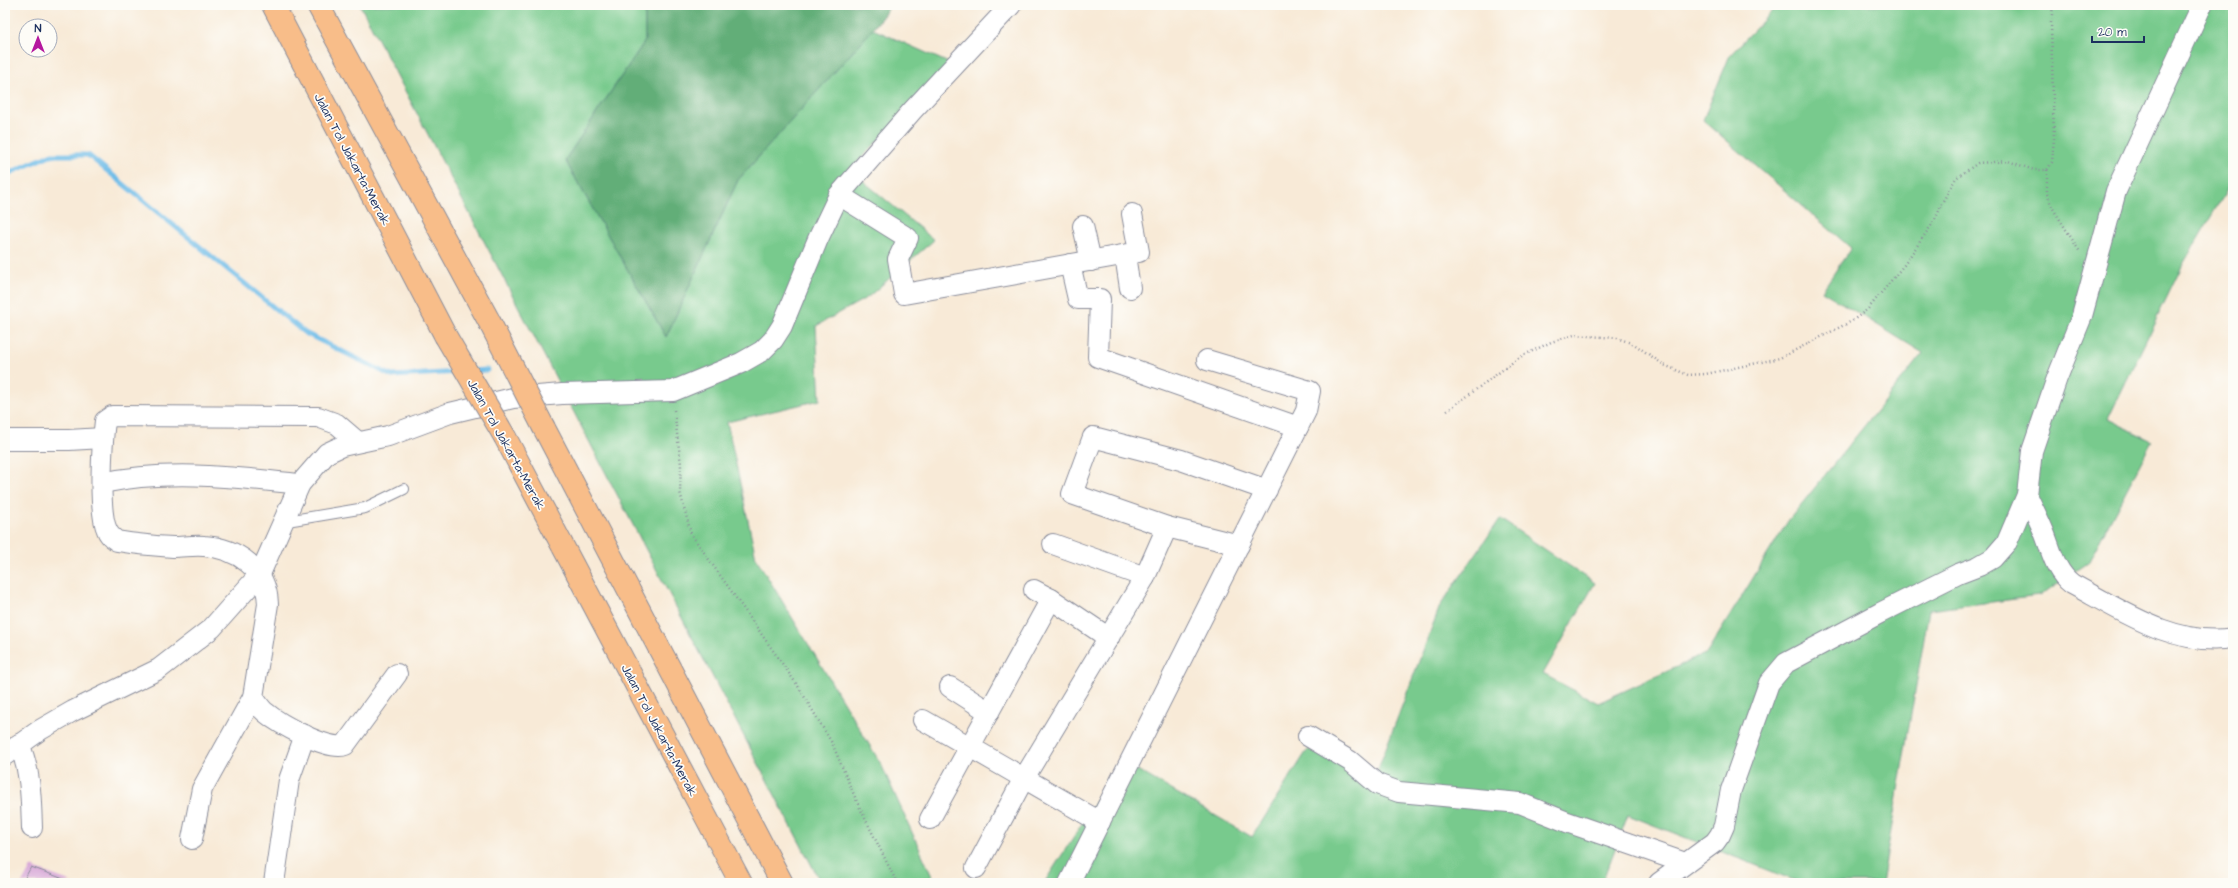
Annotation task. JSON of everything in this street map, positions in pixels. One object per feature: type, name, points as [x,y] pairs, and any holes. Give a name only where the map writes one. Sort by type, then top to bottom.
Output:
[{"type":"highway","name":"Jalan Tol Jakarta–Merak","points":[[273,5],[445,335],[505,437],[741,883]]},
{"type":"highway","points":[[318,5],[489,320],[782,883]]},
{"type":"street","points":[[32,828],[30,783],[24,757],[12,750],[73,711],[159,669],[212,628],[260,574],[281,522],[300,484],[327,453],[358,442],[388,436],[450,413],[513,398],[562,394],[673,391],[741,363],[762,351],[774,340],[782,326],[818,239],[840,195],[912,111],[1011,5]]},
{"type":"street","points":[[1659,883],[1715,842],[1720,835],[1731,790],[1769,683],[1786,663],[1828,639],[1993,558],[2007,542],[2014,530],[2027,495],[2032,451],[2082,316],[2116,191],[2202,5]]},
{"type":"street","points":[[840,195],[908,238],[898,259],[904,294],[1138,252],[1132,214]]},
{"type":"street","points":[[1083,226],[1091,261]]},
{"type":"street","points":[[1125,255],[1130,288]]},
{"type":"street","points":[[1070,264],[1078,299],[1100,299],[1098,357],[1298,427]]},
{"type":"street","points":[[1069,883],[1306,411],[1310,391],[1207,360]]},
{"type":"street","points":[[192,838],[205,783],[253,697],[268,596],[260,574],[238,556],[221,549],[204,546],[172,547],[117,541],[111,537],[106,526],[102,482],[105,422],[112,416],[318,417],[337,424],[358,442]]},
{"type":"street","points":[[1239,545],[1167,527],[1072,494],[1093,437],[1181,460],[1267,490]]},
{"type":"street","points":[[5,440],[69,440],[103,438]]},
{"type":"street","points":[[102,482],[159,474],[200,474],[300,484]]},
{"type":"street","points":[[2027,495],[2044,532],[2056,566],[2063,577],[2072,584],[2145,623],[2185,637],[2215,641],[2233,638]]},
{"type":"street","points":[[976,868],[1024,778],[1145,577],[1167,527]]},
{"type":"street","points":[[1053,544],[1145,577]]},
{"type":"street","points":[[930,819],[989,712],[1042,595],[1109,638]]},
{"type":"street","points":[[253,697],[264,711],[284,725],[334,747],[345,745],[397,674]]},
{"type":"street","points":[[950,687],[989,712]]},
{"type":"street","points":[[923,720],[1100,822]]},
{"type":"street","points":[[274,883],[289,780],[305,735]]},
{"type":"street","points":[[1308,736],[1350,761],[1377,784],[1398,792],[1520,803],[1567,822],[1685,863]]},
{"type":"lane","points":[[281,522],[365,508],[404,489]]},
{"type":"path","points":[[2053,5],[2051,23],[2054,138],[2052,162],[2047,170],[2047,194],[2052,207],[2093,275]]},
{"type":"path","points":[[1448,411],[1520,357],[1551,342],[1574,335],[1617,338],[1634,344],[1664,365],[1688,375],[1706,374],[1780,358],[1852,321],[1868,309],[1904,265],[1935,220],[1942,201],[1956,178],[1978,164],[2008,161],[2034,170],[2047,170]]},
{"type":"path","points":[[673,391],[680,464],[680,492],[691,534],[798,686],[821,724],[832,743],[857,802],[897,883]]},
{"type":"green space","points":[[360,5],[645,5],[645,41],[565,160],[666,337],[738,180],[873,29],[951,64],[850,170],[934,240],[868,297],[816,326],[820,400],[727,422],[756,558],[881,764],[935,883],[821,883]]},
{"type":"green space","points":[[645,5],[891,5],[873,29],[738,180],[666,337],[565,160],[645,41]]},
{"type":"green space","points":[[1778,5],[2233,5],[2233,179],[2182,266],[2108,419],[2152,441],[2088,563],[2039,596],[1929,610],[1882,883],[1801,883],[1628,815],[1602,883],[1044,883],[1122,761],[1252,837],[1308,749],[1375,777],[1440,606],[1500,519],[1595,583],[1543,674],[1598,703],[1707,653],[1788,521],[1923,353],[1822,291],[1851,248],[1703,120],[1730,55]]},
{"type":"building","points":[[31,867],[72,882],[22,883]]},
{"type":"waterway","points":[[5,175],[50,155],[88,155],[305,333],[392,376],[460,372]]},
{"type":"waterway","points":[[472,371],[487,370]]}]
